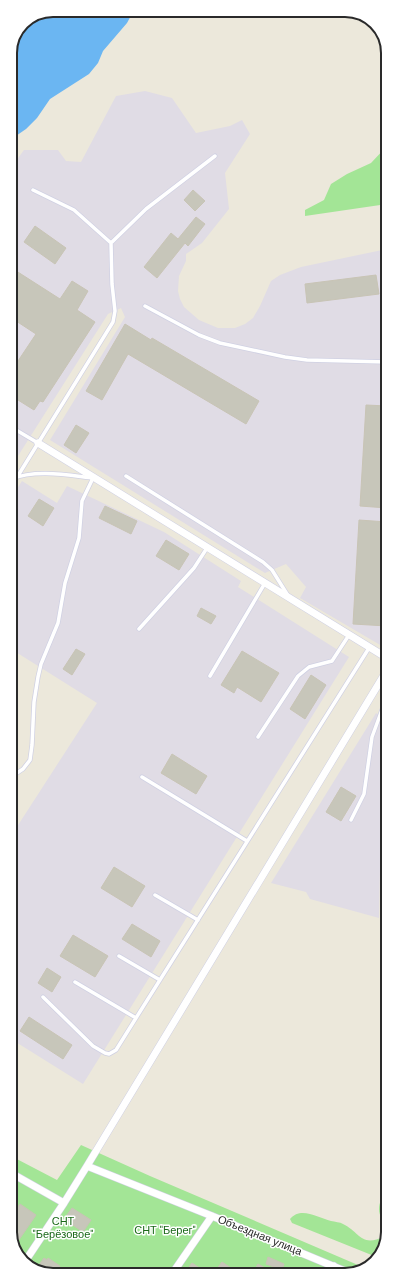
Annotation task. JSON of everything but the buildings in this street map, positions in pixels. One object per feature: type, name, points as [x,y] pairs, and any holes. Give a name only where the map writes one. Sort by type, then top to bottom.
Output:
[{"type":"street","points":[[38,443],[381,655]]},
{"type":"street","points":[[28,1258],[87,1166],[381,681]]},
{"type":"street","name":"Объездная улица","points":[[87,1166],[338,1268]]},
{"type":"street","points":[[17,1176],[64,1203]]},
{"type":"street","points":[[176,1268],[212,1216]]},
{"type":"lane","points":[[17,475],[113,322],[115,311],[112,284],[111,243],[146,208],[215,156]]},
{"type":"lane","points":[[33,190],[74,210],[111,243]]},
{"type":"lane","points":[[145,306],[199,335],[220,343],[285,357],[307,360],[381,362]]},
{"type":"lane","points":[[17,431],[38,443]]},
{"type":"lane","points":[[17,477],[56,474],[93,478],[82,501],[79,538],[65,583],[58,623],[41,664],[38,677],[34,702],[30,760],[23,769],[17,773]]},
{"type":"lane","points":[[126,476],[264,562],[272,570],[290,599]]},
{"type":"lane","points":[[139,629],[194,568],[207,548]]},
{"type":"lane","points":[[210,676],[265,584]]},
{"type":"lane","points":[[258,737],[298,676],[309,667],[332,661],[349,635]]},
{"type":"lane","points":[[43,997],[93,1046],[105,1054],[113,1053],[116,1050],[369,648]]},
{"type":"lane","points":[[351,820],[364,794],[372,738],[381,713]]},
{"type":"lane","points":[[142,777],[247,841]]},
{"type":"lane","points":[[155,895],[198,920]]},
{"type":"lane","points":[[119,956],[160,980]]},
{"type":"lane","points":[[75,982],[136,1018]]},
{"type":"shaded area","points":[[145,91],[172,98],[196,133],[230,126],[242,120],[250,134],[225,173],[229,209],[202,243],[186,254],[186,261],[179,276],[178,291],[180,299],[184,307],[199,320],[218,328],[235,328],[245,324],[253,318],[271,281],[280,275],[301,267],[381,250],[381,645],[300,598],[306,587],[286,564],[265,573],[50,440],[125,317],[121,308],[108,314],[17,458],[17,160],[24,150],[58,150],[66,161],[81,162],[116,96]]},
{"type":"shaded area","points":[[22,481],[57,503],[67,486],[164,532],[241,581],[238,587],[349,657],[83,1084],[17,1043],[17,827],[97,703],[17,653],[17,489]]},
{"type":"shaded area","points":[[376,713],[381,716],[379,918],[310,899],[306,892],[271,883]]},
{"type":"green space","points":[[381,152],[381,205],[305,216],[305,210],[324,200],[331,184],[347,174],[371,163]]},
{"type":"green space","points":[[81,1145],[358,1265],[349,1268],[46,1267],[29,1259],[23,1252],[18,1241],[17,1159],[57,1180]]},
{"type":"green space","points":[[381,1200],[381,1218],[379,1211]]},
{"type":"green space","points":[[299,1213],[310,1214],[342,1223],[366,1240],[380,1238],[376,1250],[372,1255],[292,1223],[290,1219]]},
{"type":"water","points":[[130,17],[127,23],[103,51],[98,63],[89,74],[50,99],[37,118],[17,135],[17,53],[23,33],[33,23],[46,18]]},
{"type":"park label","name":"СНТ \"Берёзовое\"","points":[[63,1227]]},
{"type":"park label","name":"СНТ \"Берег\"","points":[[165,1230]]}]
